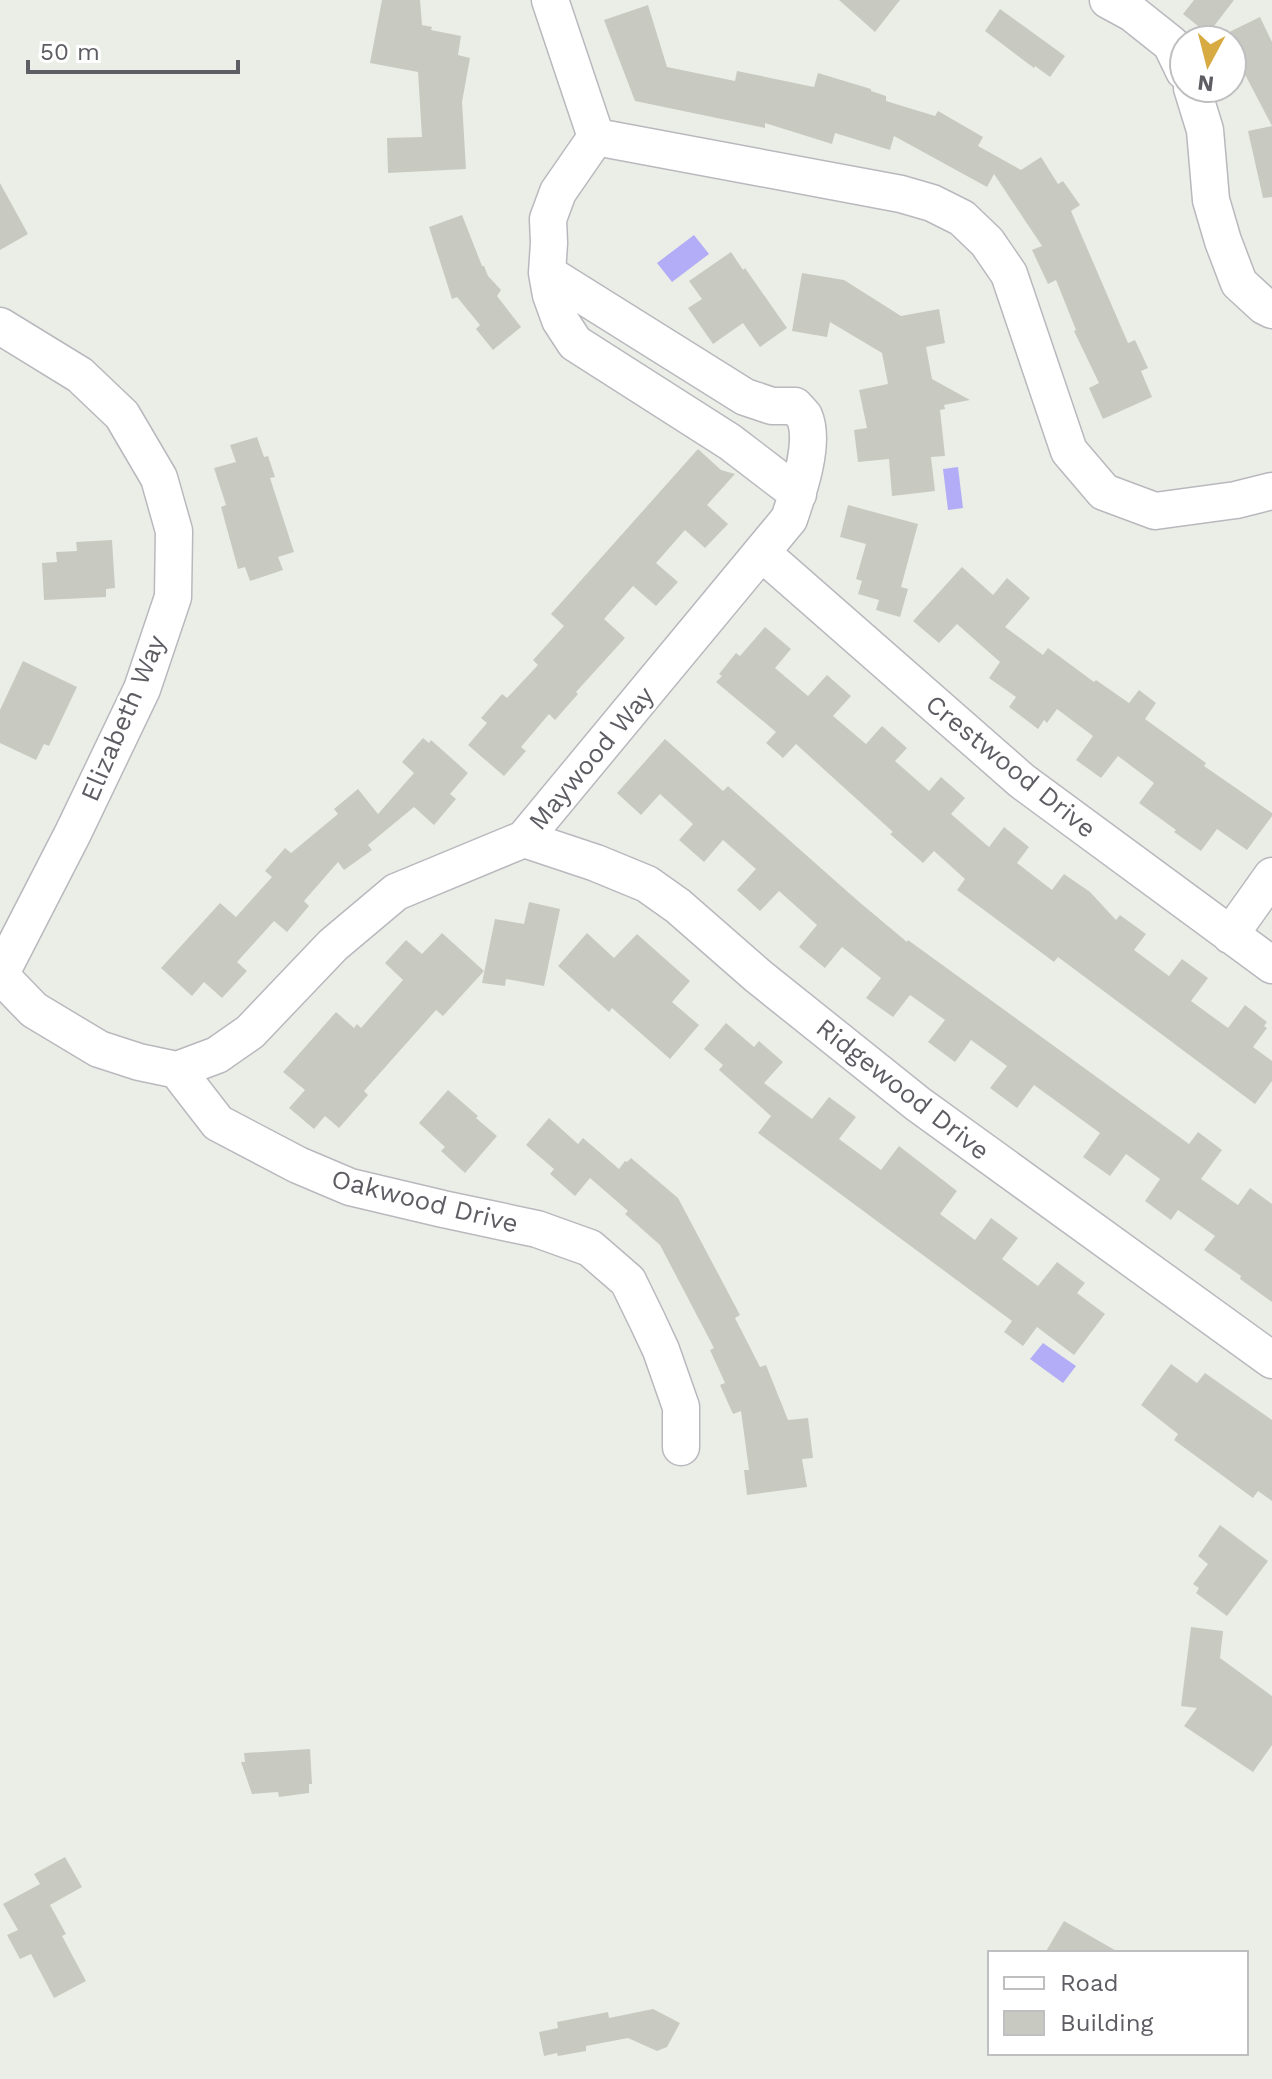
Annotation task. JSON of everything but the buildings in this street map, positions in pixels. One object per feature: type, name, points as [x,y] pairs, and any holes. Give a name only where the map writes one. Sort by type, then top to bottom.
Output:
[{"type":"street","points":[[550,0],[596,137]]},
{"type":"street","points":[[1108,0],[1132,13],[1168,42]]},
{"type":"street","points":[[1197,104],[1205,130],[1211,200],[1223,241],[1239,283],[1272,310]]},
{"type":"street","points":[[596,137],[558,192],[548,219],[547,273],[560,320],[575,343],[730,442],[798,494]]},
{"type":"street","points":[[596,137],[901,194],[932,203],[962,218],[987,242],[1009,274],[1069,451],[1104,492],[1155,511],[1236,500],[1272,491]]},
{"type":"street","name":"Maywood Way","points":[[177,1070],[217,1055],[250,1032],[333,945],[396,892],[524,839],[789,519],[807,455],[804,416],[795,406],[772,406],[745,397],[547,273]]},
{"type":"street","name":"Elizabeth Way","points":[[0,326],[80,375],[122,415],[159,478],[174,531],[173,597],[142,689],[0,975]]},
{"type":"street","name":"Crestwood Drive","points":[[762,553],[1022,781],[1272,965]]},
{"type":"street","name":"Ridgewood Drive","points":[[524,839],[647,884],[678,906],[758,976],[918,1104],[1272,1360]]},
{"type":"street","points":[[1230,935],[1272,876]]},
{"type":"street","points":[[0,975],[34,1010],[99,1049],[177,1070]]},
{"type":"street","name":"Oakwood Drive","points":[[177,1070],[218,1123],[298,1165],[350,1187],[537,1229],[590,1248],[628,1281],[661,1350],[681,1407],[681,1447]]},
{"type":"shaded area","points":[[694,235],[709,254],[672,282],[657,263]]},
{"type":"shaded area","points":[[958,467],[963,508],[948,510],[943,469]]},
{"type":"shaded area","points":[[1043,1343],[1076,1366],[1063,1383],[1030,1359]]}]
